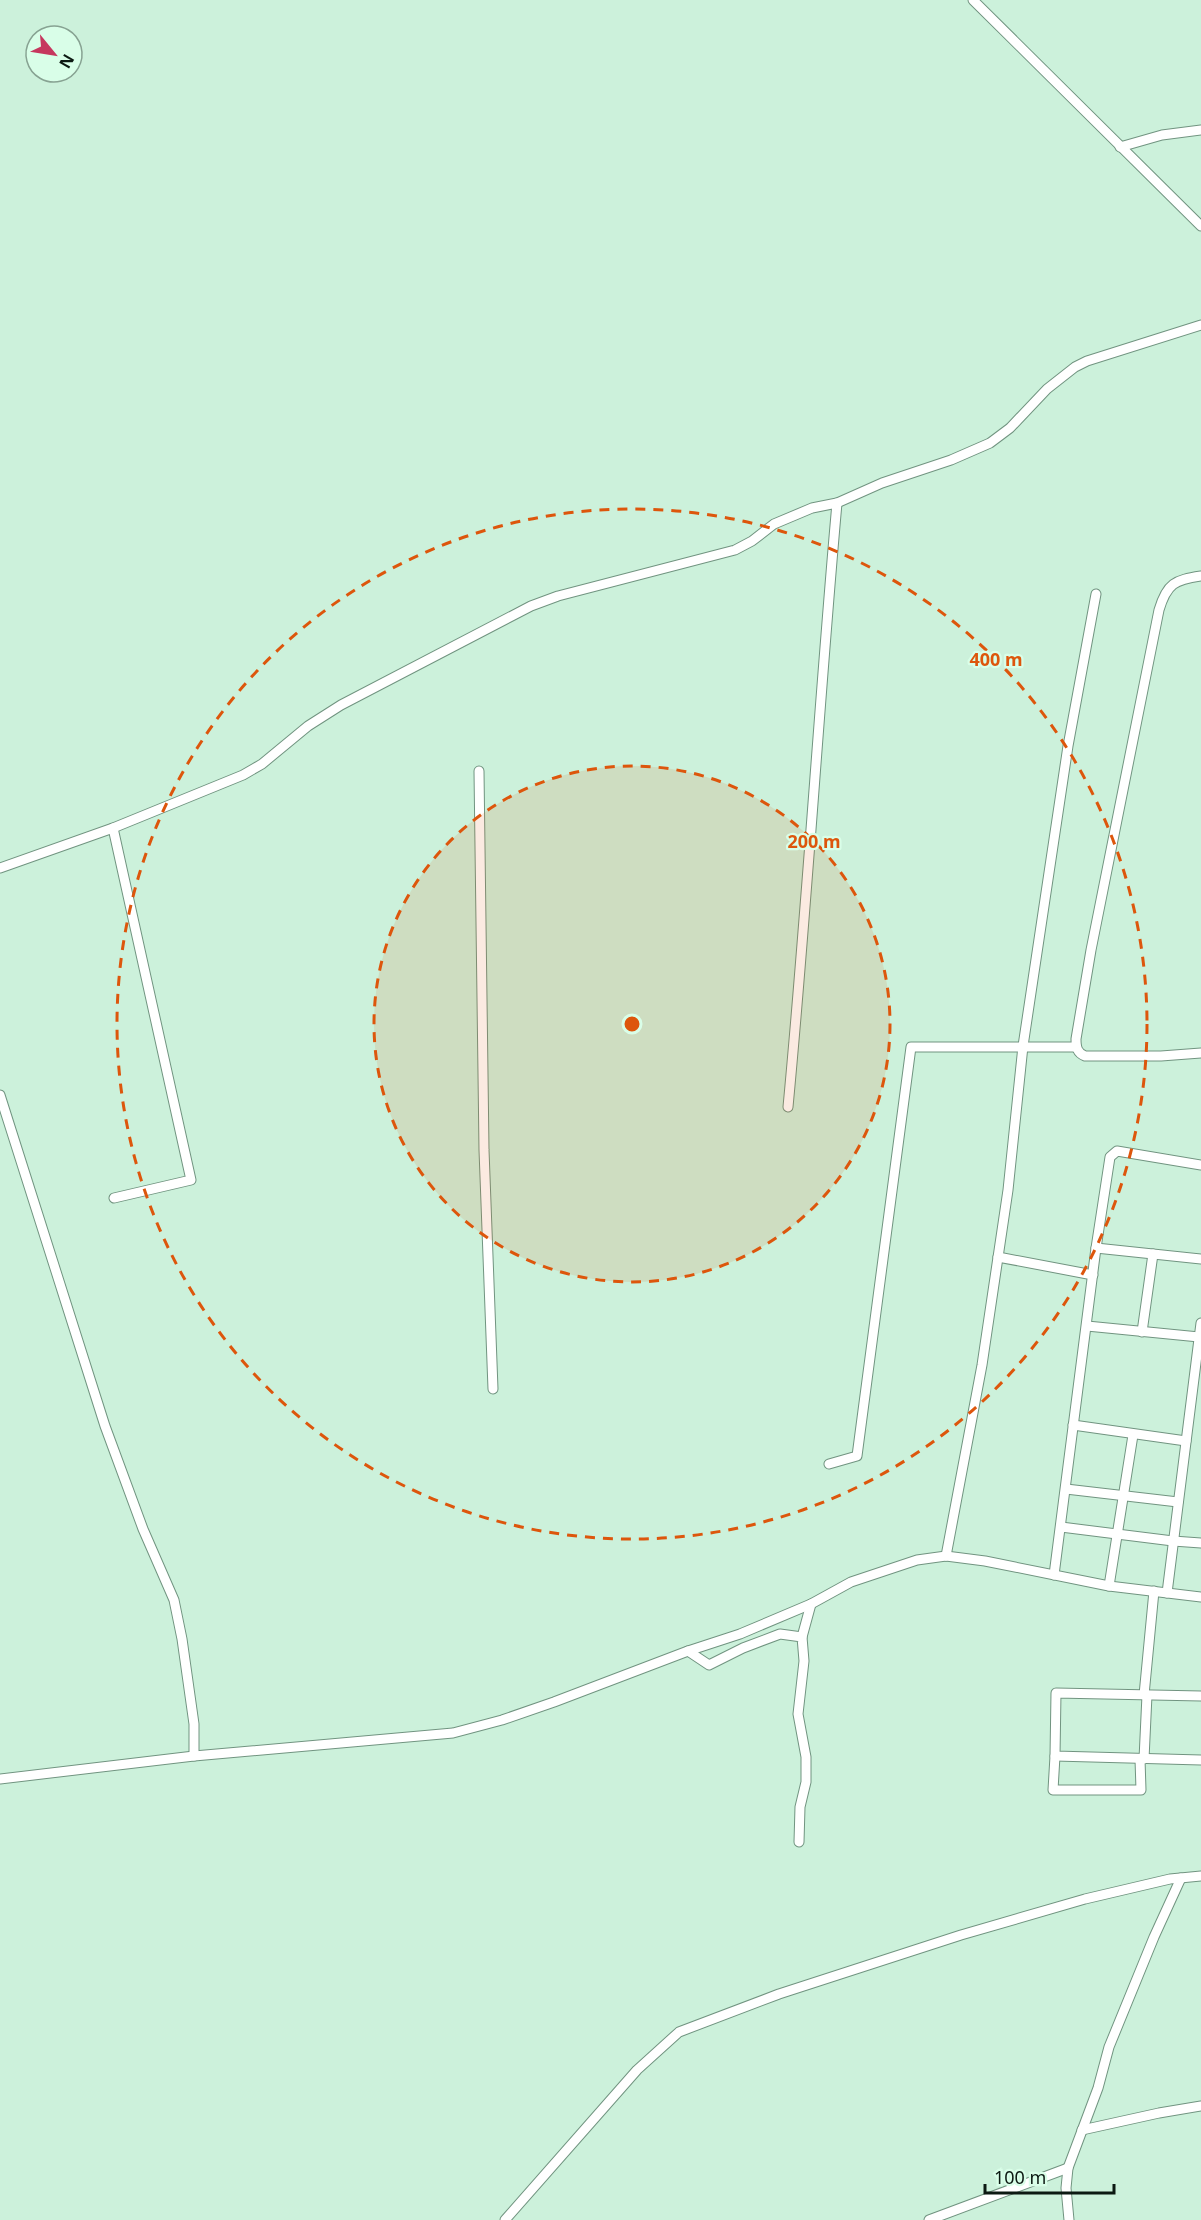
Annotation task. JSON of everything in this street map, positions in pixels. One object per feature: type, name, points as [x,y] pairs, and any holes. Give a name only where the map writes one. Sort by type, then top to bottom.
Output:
[{"type":"street","points":[[973,0],[1201,226]]},
{"type":"street","points":[[1120,147],[1162,135],[1201,130]]},
{"type":"street","points":[[0,868],[113,828],[243,775],[262,764],[308,726],[341,705],[514,614],[558,596],[735,550],[774,525],[812,507],[837,503],[882,483],[951,460],[990,443],[1010,428],[1047,389],[1081,364],[1201,325]]},
{"type":"street","points":[[789,1107],[806,922],[819,712],[837,503]]},
{"type":"street","points":[[1201,576],[1178,580],[1172,584],[1167,589],[1159,610],[1091,950],[1077,1028],[1076,1047],[1082,1055],[1092,1057],[1201,1053]]},
{"type":"street","points":[[946,1556],[977,1394],[1008,1190],[1023,1046],[1068,746],[1096,594]]},
{"type":"street","points":[[478,771],[484,1150],[493,1389]]},
{"type":"street","points":[[113,828],[191,1180],[114,1198]]},
{"type":"street","points":[[829,1464],[857,1456],[911,1047],[1076,1047]]},
{"type":"street","points":[[0,1095],[3,1116],[105,1426],[143,1529],[174,1600],[192,1713],[194,1756]]},
{"type":"street","points":[[1054,1575],[1109,1163],[1113,1153],[1123,1152],[1201,1165]]},
{"type":"street","points":[[1096,1248],[1201,1259]]},
{"type":"street","points":[[1143,1332],[1154,1254]]},
{"type":"street","points":[[998,1257],[1093,1275]]},
{"type":"street","points":[[1167,1593],[1201,1323]]},
{"type":"street","points":[[1087,1326],[1199,1337]]},
{"type":"street","points":[[1073,1425],[1186,1442]]},
{"type":"street","points":[[1109,1586],[1133,1435]]},
{"type":"street","points":[[1066,1489],[1178,1502]]},
{"type":"street","points":[[1061,1527],[1201,1543]]},
{"type":"street","points":[[0,1779],[194,1756],[453,1733],[502,1720],[740,1634],[811,1604],[851,1581],[917,1560],[946,1556],[986,1561],[1109,1586],[1200,1598]]},
{"type":"street","points":[[1154,1591],[1145,1695],[1141,1790],[1053,1790],[1056,1693],[1145,1695],[1201,1696]]},
{"type":"street","points":[[799,1842],[800,1807],[806,1782],[806,1757],[798,1714],[804,1661],[801,1637],[811,1604]]},
{"type":"street","points":[[688,1651],[709,1665],[743,1648],[780,1634],[801,1637]]},
{"type":"street","points":[[1055,1756],[1201,1760]]},
{"type":"street","points":[[505,2220],[637,2070],[679,2032],[779,1994],[961,1935],[1085,1899],[1181,1878],[1201,1876]]},
{"type":"street","points":[[1069,2220],[1066,2188],[1068,2168],[1098,2088],[1109,2047],[1181,1878]]},
{"type":"street","points":[[1082,2130],[1201,2106]]},
{"type":"street","points":[[928,2220],[1068,2168]]}]
